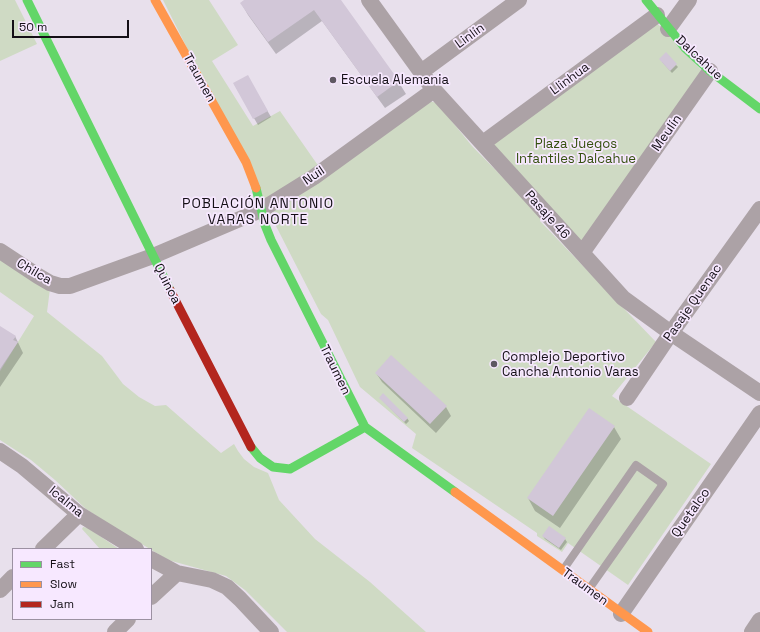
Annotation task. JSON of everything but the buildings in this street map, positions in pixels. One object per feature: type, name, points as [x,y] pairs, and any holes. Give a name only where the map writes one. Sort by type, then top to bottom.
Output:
[{"type":"street","name":"Quinoa","points":[[27,0],[153,256],[253,450],[266,464],[273,468],[290,469],[365,427]]},
{"type":"street","name":"Traumen","points":[[155,0],[246,162],[257,192],[271,240],[365,427],[648,632]]},
{"type":"street","name":"Pasaje 46","points":[[369,0],[434,90],[630,304],[760,393]]},
{"type":"street","name":"Linlín","points":[[421,72],[519,0]]},
{"type":"street","name":"Dalcahue","points":[[646,0],[668,29],[685,48],[710,71],[760,109]]},
{"type":"street","points":[[668,29],[689,0]]},
{"type":"street","name":"Llinhua","points":[[483,143],[657,15]]},
{"type":"street","name":"Meulín","points":[[582,253],[710,71]]},
{"type":"street","name":"Nuil","points":[[70,286],[153,256],[261,210],[314,177],[434,90]]},
{"type":"street","name":"Pasaje Quenac","points":[[627,398],[671,333],[760,210]]},
{"type":"street","name":"Chilca","points":[[0,251],[50,283],[60,286],[70,286]]},
{"type":"street","name":"Quetalco","points":[[622,614],[760,413]]},
{"type":"street","name":"Icalma","points":[[0,451],[22,466],[79,514],[134,548]]},
{"type":"street","points":[[43,548],[79,514]]},
{"type":"street","points":[[152,559],[177,573],[212,580],[227,587],[271,632]]},
{"type":"street","points":[[152,596],[177,573]]},
{"type":"street","points":[[0,590],[12,578]]},
{"type":"street","points":[[115,632],[127,620]]},
{"type":"street","points":[[752,632],[760,620]]},
{"type":"lane","points":[[562,571],[636,465],[663,484],[589,590]]},
{"type":"green space","points":[[0,0],[15,0],[37,44],[0,61]]},
{"type":"green space","name":"Complejo Deportivo Cancha Antonio Varas","points":[[163,0],[209,0],[238,45],[212,61],[253,126],[280,111],[324,174],[429,101],[437,103],[472,146],[540,215],[540,221],[656,342],[612,396],[711,464],[628,585],[568,543],[562,552],[537,536],[537,533],[412,448],[416,434],[360,387],[328,320],[321,314]]},
{"type":"green space","name":"Plaza Juegos Infantiles Dalcahue","points":[[656,22],[703,72],[582,243],[490,143]]},
{"type":"green space","points":[[0,256],[50,289],[47,312],[102,356],[123,384],[139,397],[155,406],[166,405],[221,453],[234,444],[244,459],[254,467],[268,473],[279,500],[315,539],[370,582],[426,632],[287,632],[245,590],[226,576],[168,560],[152,550],[152,548],[148,548],[86,509],[31,460],[0,440],[0,371],[34,316],[0,292]]},
{"type":"green space","points":[[83,527],[88,528],[118,548],[99,548],[82,529]]},
{"type":"traffic: fast","points":[[27,0],[170,290]]},
{"type":"traffic: fast","points":[[646,0],[685,48],[710,71],[760,109]]},
{"type":"traffic: fast","points":[[256,188],[265,225],[271,240],[365,427],[455,492]]},
{"type":"traffic: fast","points":[[251,447],[260,458],[273,467],[290,469],[365,427]]},
{"type":"traffic: slow","points":[[155,0],[246,162],[256,188]]},
{"type":"traffic: slow","points":[[455,492],[648,632]]},
{"type":"traffic: jam","points":[[170,290],[251,447]]},
{"type":"place","name":"Escuela Alemania","points":[[333,80]]},
{"type":"place","name":"Complejo Deportivo Cancha Antonio Varas","points":[[494,364]]},
{"type":"district","name":"POBLACIÓN ANTONIO VARAS NORTE","points":[[258,212]]}]
